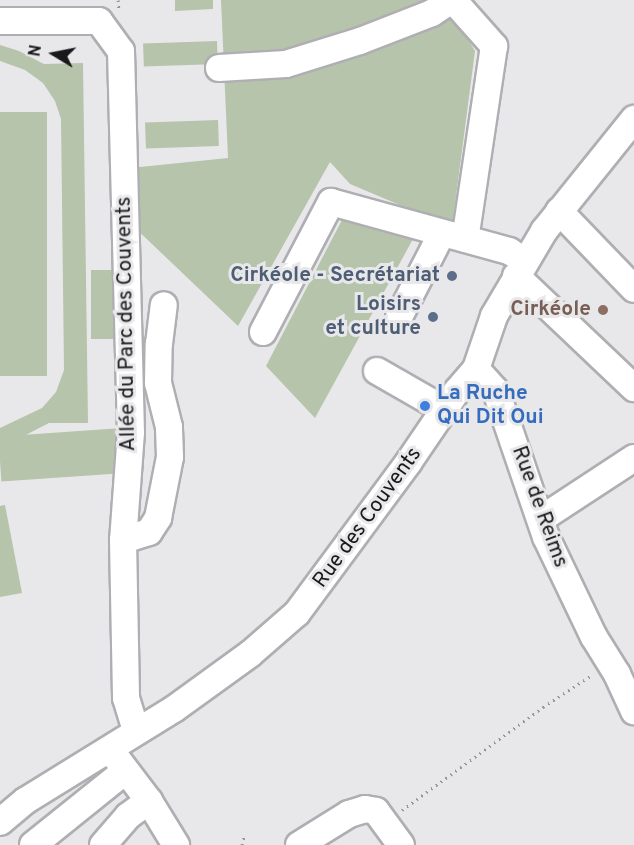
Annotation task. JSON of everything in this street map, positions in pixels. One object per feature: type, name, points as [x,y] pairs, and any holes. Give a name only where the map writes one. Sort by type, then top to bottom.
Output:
[{"type":"street","points":[[219,68],[286,64],[360,41],[422,17],[452,0],[494,46],[453,236],[399,317]]},
{"type":"street","name":"Allée du Parc des Couvents","points":[[0,21],[99,21],[121,51],[131,432],[123,540],[126,698],[136,731]]},
{"type":"street","name":"Rue des Couvents","points":[[0,822],[25,801],[174,709],[242,660],[297,613],[476,369],[494,316],[520,268],[559,211],[634,119]]},
{"type":"street","points":[[263,332],[331,202],[509,251],[520,268],[634,388]]},
{"type":"street","points":[[559,211],[634,289]]},
{"type":"street","points":[[123,540],[149,532],[158,518],[170,457],[169,427],[158,383],[159,344],[164,305]]},
{"type":"street","name":"Rue de Reims","points":[[476,369],[496,391],[540,519],[570,587],[609,664],[629,683],[634,711]]},
{"type":"street","points":[[377,372],[445,410]]},
{"type":"street","points":[[540,519],[634,458]]},
{"type":"street","points":[[109,748],[148,801],[176,845]]},
{"type":"street","points":[[33,845],[125,771]]},
{"type":"street","points":[[103,845],[128,816],[148,801]]},
{"type":"street","points":[[299,845],[365,809],[376,812],[385,820],[401,845]]},
{"type":"path","points":[[385,820],[543,707],[609,664]]},
{"type":"path","points":[[242,845],[244,836]]},
{"type":"green space","points":[[175,0],[213,0],[213,9],[175,11]]},
{"type":"green space","points":[[221,0],[444,0],[475,51],[452,227],[350,184],[330,162],[238,326],[131,224],[130,168],[228,158]]},
{"type":"green space","points":[[217,41],[218,64],[144,67],[143,44]]},
{"type":"green space","points":[[0,45],[19,51],[44,64],[83,63],[88,423],[49,423],[18,439],[0,443],[0,428],[42,408],[56,392],[64,370],[61,119],[55,101],[43,83],[25,70],[0,61]]},
{"type":"green space","points":[[0,112],[47,112],[47,376],[0,376]]},
{"type":"green space","points":[[218,120],[219,146],[146,149],[145,123]]},
{"type":"green space","points":[[343,218],[413,239],[315,418],[266,366]]},
{"type":"green space","points":[[91,270],[120,270],[120,339],[91,339]]},
{"type":"green space","points":[[122,428],[125,473],[1,482],[0,437]]},
{"type":"green space","points":[[5,505],[22,593],[0,597],[0,506]]},
{"type":"place","name":"Cirkéole - Secrétariat","points":[[452,276]]},
{"type":"place","name":"Cirkéole","points":[[603,310]]},
{"type":"place","name":"Loisirs et culture","points":[[433,317]]},
{"type":"place","name":"La Ruche Qui Dit Oui","points":[[425,406]]}]
